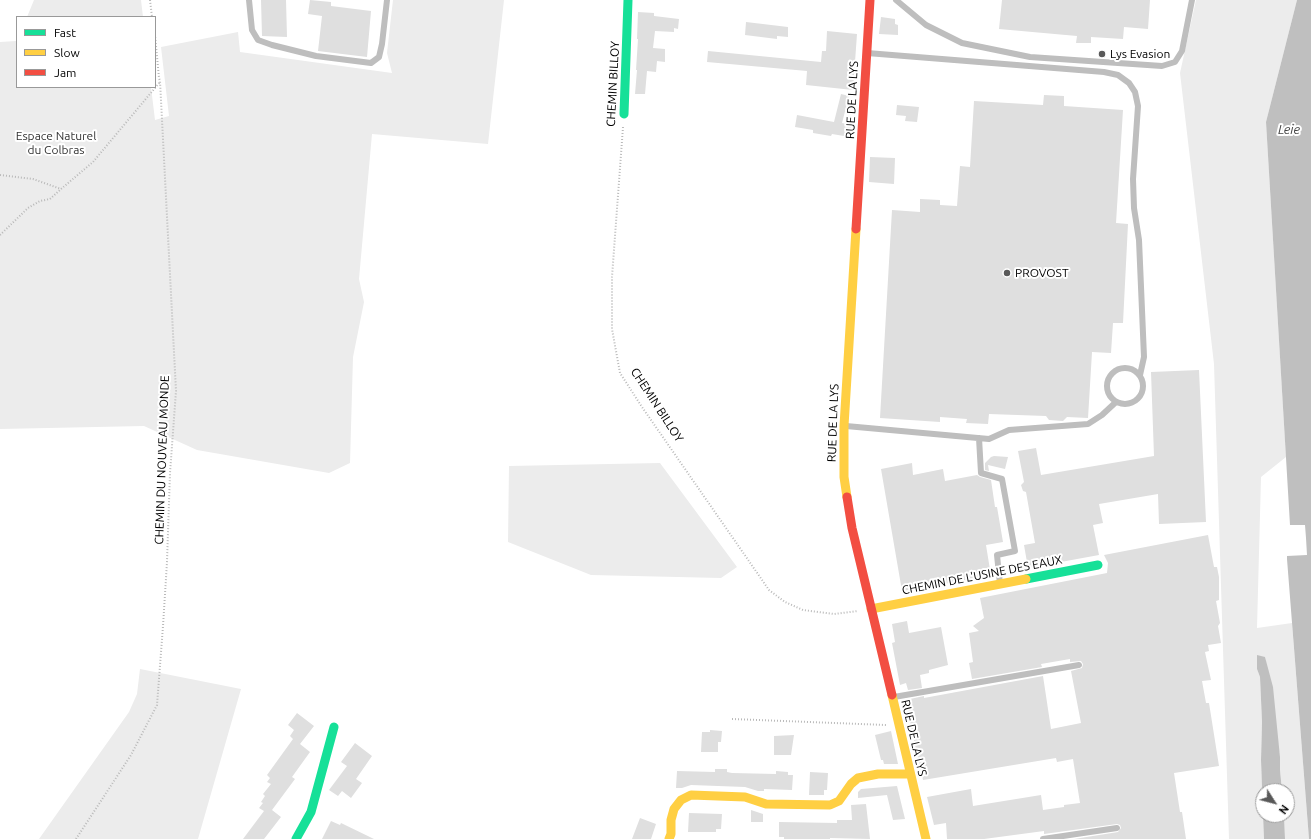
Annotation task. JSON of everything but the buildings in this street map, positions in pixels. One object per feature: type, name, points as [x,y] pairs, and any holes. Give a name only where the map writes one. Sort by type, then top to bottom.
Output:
[{"type":"main road","name":"CHEMIN BILLOY","points":[[624,114],[628,0]]},
{"type":"main road","name":"RUE DE LA LYS","points":[[870,0],[844,426],[843,466],[846,496],[852,528],[926,839]]},
{"type":"main road","name":"CHEMIN DE L'USINE DES EAUX","points":[[871,609],[1098,565]]},
{"type":"main road","points":[[296,839],[304,826],[313,805],[334,727]]},
{"type":"main road","points":[[670,839],[671,820],[674,809],[681,800],[691,795],[745,797],[766,804],[830,805],[839,802],[851,784],[858,778],[878,774],[910,774]]},
{"type":"lane","points":[[249,0],[252,30],[258,40],[316,56],[371,63],[379,57],[387,0]]},
{"type":"lane","points":[[896,0],[926,25],[962,43],[1030,57],[1162,66],[1174,62],[1182,51],[1192,0]]},
{"type":"lane","points":[[866,52],[1104,72],[1118,75],[1129,83],[1135,92],[1138,106],[1133,179],[1134,208],[1139,240],[1144,357],[1140,375],[1143,387],[1142,393],[1134,402],[1128,404],[1116,402],[1111,399],[1106,388],[1106,382],[1109,376],[1118,368],[1130,368],[1140,375]]},
{"type":"lane","points":[[844,426],[989,439],[1009,430],[1088,424],[1102,415],[1116,402]]},
{"type":"lane","points":[[979,438],[981,473],[1002,479],[1015,552],[996,555],[1000,584]]},
{"type":"lane","points":[[893,698],[1079,665]]},
{"type":"lane","points":[[1043,839],[1117,828]]},
{"type":"path","points":[[150,0],[152,16]]},
{"type":"path","name":"CHEMIN DU NOUVEAU MONDE","points":[[76,839],[131,755],[157,705],[164,619],[170,473],[176,391],[160,81],[158,78],[156,49]]},
{"type":"path","points":[[156,86],[160,81]]},
{"type":"path","points":[[0,235],[28,208],[40,201],[50,199],[93,162],[154,88]]},
{"type":"path","name":"CHEMIN BILLOY","points":[[624,114],[612,277],[612,329],[620,373],[769,590],[785,602],[803,610],[834,614],[871,609]]},
{"type":"path","points":[[0,176],[33,179],[61,189]]},
{"type":"path","points":[[732,719],[899,726]]},
{"type":"green space","points":[[34,0],[141,0],[143,16],[27,16]]},
{"type":"green space","name":"Espace Naturel du Colbras","points":[[393,0],[504,0],[488,144],[372,134],[359,279],[364,302],[353,357],[350,463],[329,473],[197,450],[144,426],[0,429],[0,42],[16,41],[16,88],[151,88],[155,120],[169,116],[161,47],[238,32],[240,52],[392,73],[387,53]]},
{"type":"green space","points":[[1196,0],[1297,0],[1266,122],[1286,457],[1261,477],[1257,628],[1292,623],[1309,839],[1285,839],[1284,823],[1295,823],[1295,783],[1281,783],[1280,757],[1265,657],[1257,669],[1260,677],[1262,722],[1262,783],[1255,783],[1255,823],[1263,823],[1264,839],[1229,839],[1214,364],[1180,73]]},
{"type":"green space","points":[[660,463],[737,567],[721,578],[591,575],[508,542],[509,466]]},
{"type":"green space","points":[[140,669],[241,689],[198,839],[39,839],[129,712],[137,694]]},
{"type":"water","name":"Leie","points":[[1297,0],[1311,0],[1311,839],[1309,839],[1287,559],[1287,556],[1307,555],[1306,538],[1305,525],[1290,525],[1266,122]]},
{"type":"water","points":[[1257,655],[1265,657],[1273,687],[1281,783],[1262,783],[1262,722],[1260,677],[1257,669]]},
{"type":"water","points":[[1263,823],[1284,823],[1285,839],[1264,839]]},
{"type":"traffic: fast","points":[[624,114],[628,0]]},
{"type":"traffic: fast","points":[[1026,579],[1098,565]]},
{"type":"traffic: fast","points":[[296,839],[311,812],[334,727]]},
{"type":"traffic: slow","points":[[847,497],[844,477],[844,426],[856,229]]},
{"type":"traffic: slow","points":[[871,609],[1026,579]]},
{"type":"traffic: slow","points":[[892,695],[926,839]]},
{"type":"traffic: slow","points":[[669,839],[674,809],[681,800],[691,795],[745,797],[766,804],[830,805],[839,801],[851,784],[858,778],[878,774],[910,774]]},
{"type":"traffic: jam","points":[[856,229],[870,0]]},
{"type":"traffic: jam","points":[[847,497],[852,528],[892,695]]},
{"type":"place","name":"Lys Evasion","points":[[1102,54]]},
{"type":"place","name":"PROVOST","points":[[1007,273]]}]
